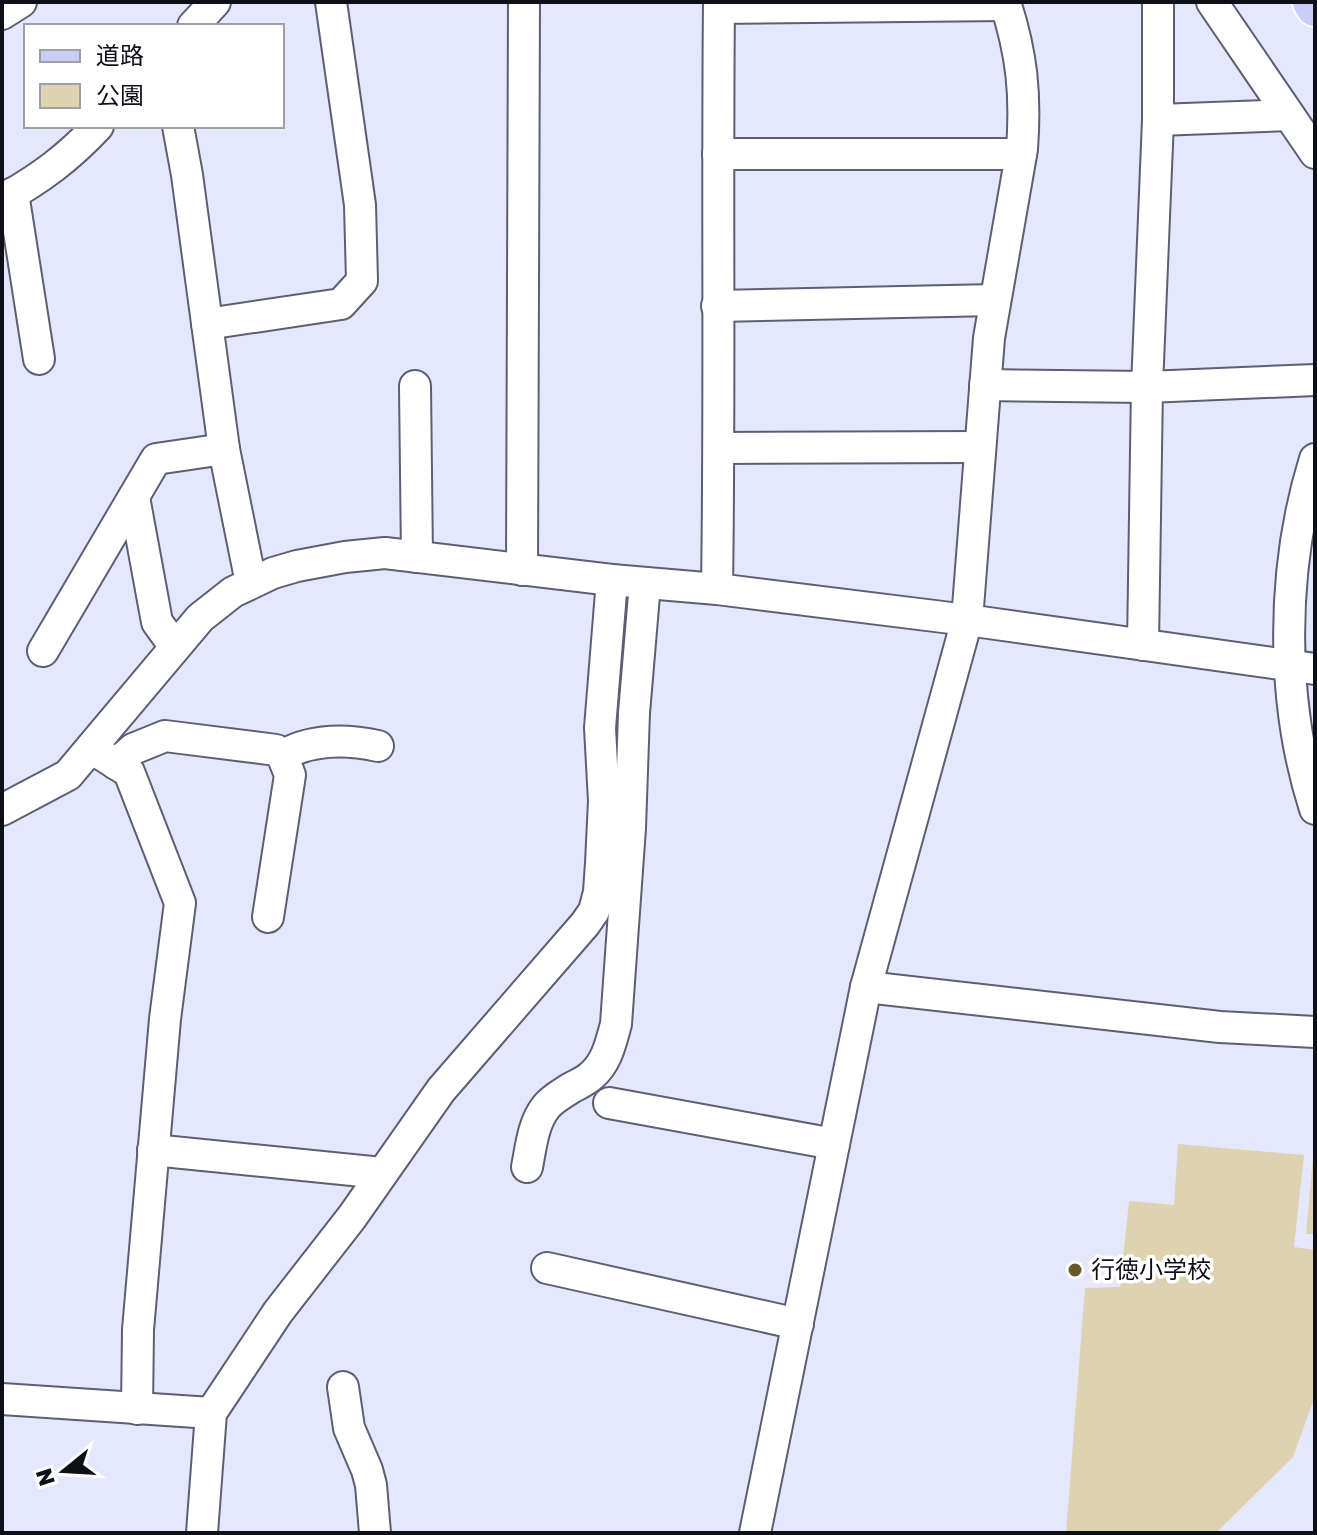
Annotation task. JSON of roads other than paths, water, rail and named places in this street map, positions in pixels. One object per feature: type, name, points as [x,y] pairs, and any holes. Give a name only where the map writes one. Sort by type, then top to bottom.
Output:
[{"type":"main road","points":[[1312,2],[1315,7]]},
{"type":"street","points":[[2,14],[21,2]]},
{"type":"street","points":[[195,24],[215,2]]},
{"type":"street","points":[[207,324],[341,304],[362,281],[360,205],[331,2]]},
{"type":"street","points":[[522,570],[524,2]]},
{"type":"street","points":[[1143,645],[1147,387],[1158,120],[1158,2]]},
{"type":"street","points":[[1212,2],[1315,153]]},
{"type":"street","points":[[717,589],[719,5],[1006,3],[1025,98],[1021,154],[989,338],[967,620],[866,987],[755,1533]]},
{"type":"street","points":[[1158,120],[1289,115]]},
{"type":"street","points":[[39,359],[8,197],[67,158],[96,128]]},
{"type":"street","points":[[178,128],[224,449],[251,583]]},
{"type":"street","points":[[718,154],[1021,154]]},
{"type":"street","points":[[717,306],[995,300]]},
{"type":"street","points":[[985,385],[1147,387],[1315,380]]},
{"type":"street","points":[[415,386],[417,557]]},
{"type":"street","points":[[719,448],[980,447]]},
{"type":"street","points":[[43,651],[156,459],[224,449]]},
{"type":"street","points":[[1315,459],[1302,506],[1295,552],[1302,668],[1294,721],[1315,809]]},
{"type":"street","points":[[134,497],[157,622],[175,647]]},
{"type":"street","points":[[104,756],[175,647],[219,602],[251,583],[297,566],[385,553],[967,620],[1302,668]]},
{"type":"street","points":[[202,1533],[211,1413],[278,1312],[331,1246],[441,1090],[594,911],[601,863],[604,801],[600,728],[612,580]]},
{"type":"street","points":[[527,1167],[535,1131],[547,1105],[593,1074],[609,1049],[616,1024],[630,828],[634,713],[645,583]]},
{"type":"street","points":[[2,810],[104,756],[165,736],[276,750],[283,755],[290,775],[268,917]]},
{"type":"street","points":[[283,755],[333,741],[378,746]]},
{"type":"street","points":[[104,756],[129,772],[180,903],[153,1150],[138,1330],[137,1409]]},
{"type":"street","points":[[866,987],[1220,1027],[1315,1032]]},
{"type":"street","points":[[609,1103],[834,1144]]},
{"type":"street","points":[[153,1150],[382,1173]]},
{"type":"street","points":[[547,1268],[798,1324]]},
{"type":"street","points":[[343,1387],[349,1428],[371,1485],[375,1533]]},
{"type":"street","points":[[2,1399],[211,1413]]},
{"type":"place","name":"行徳小学校","points":[[1075,1270]]}]
